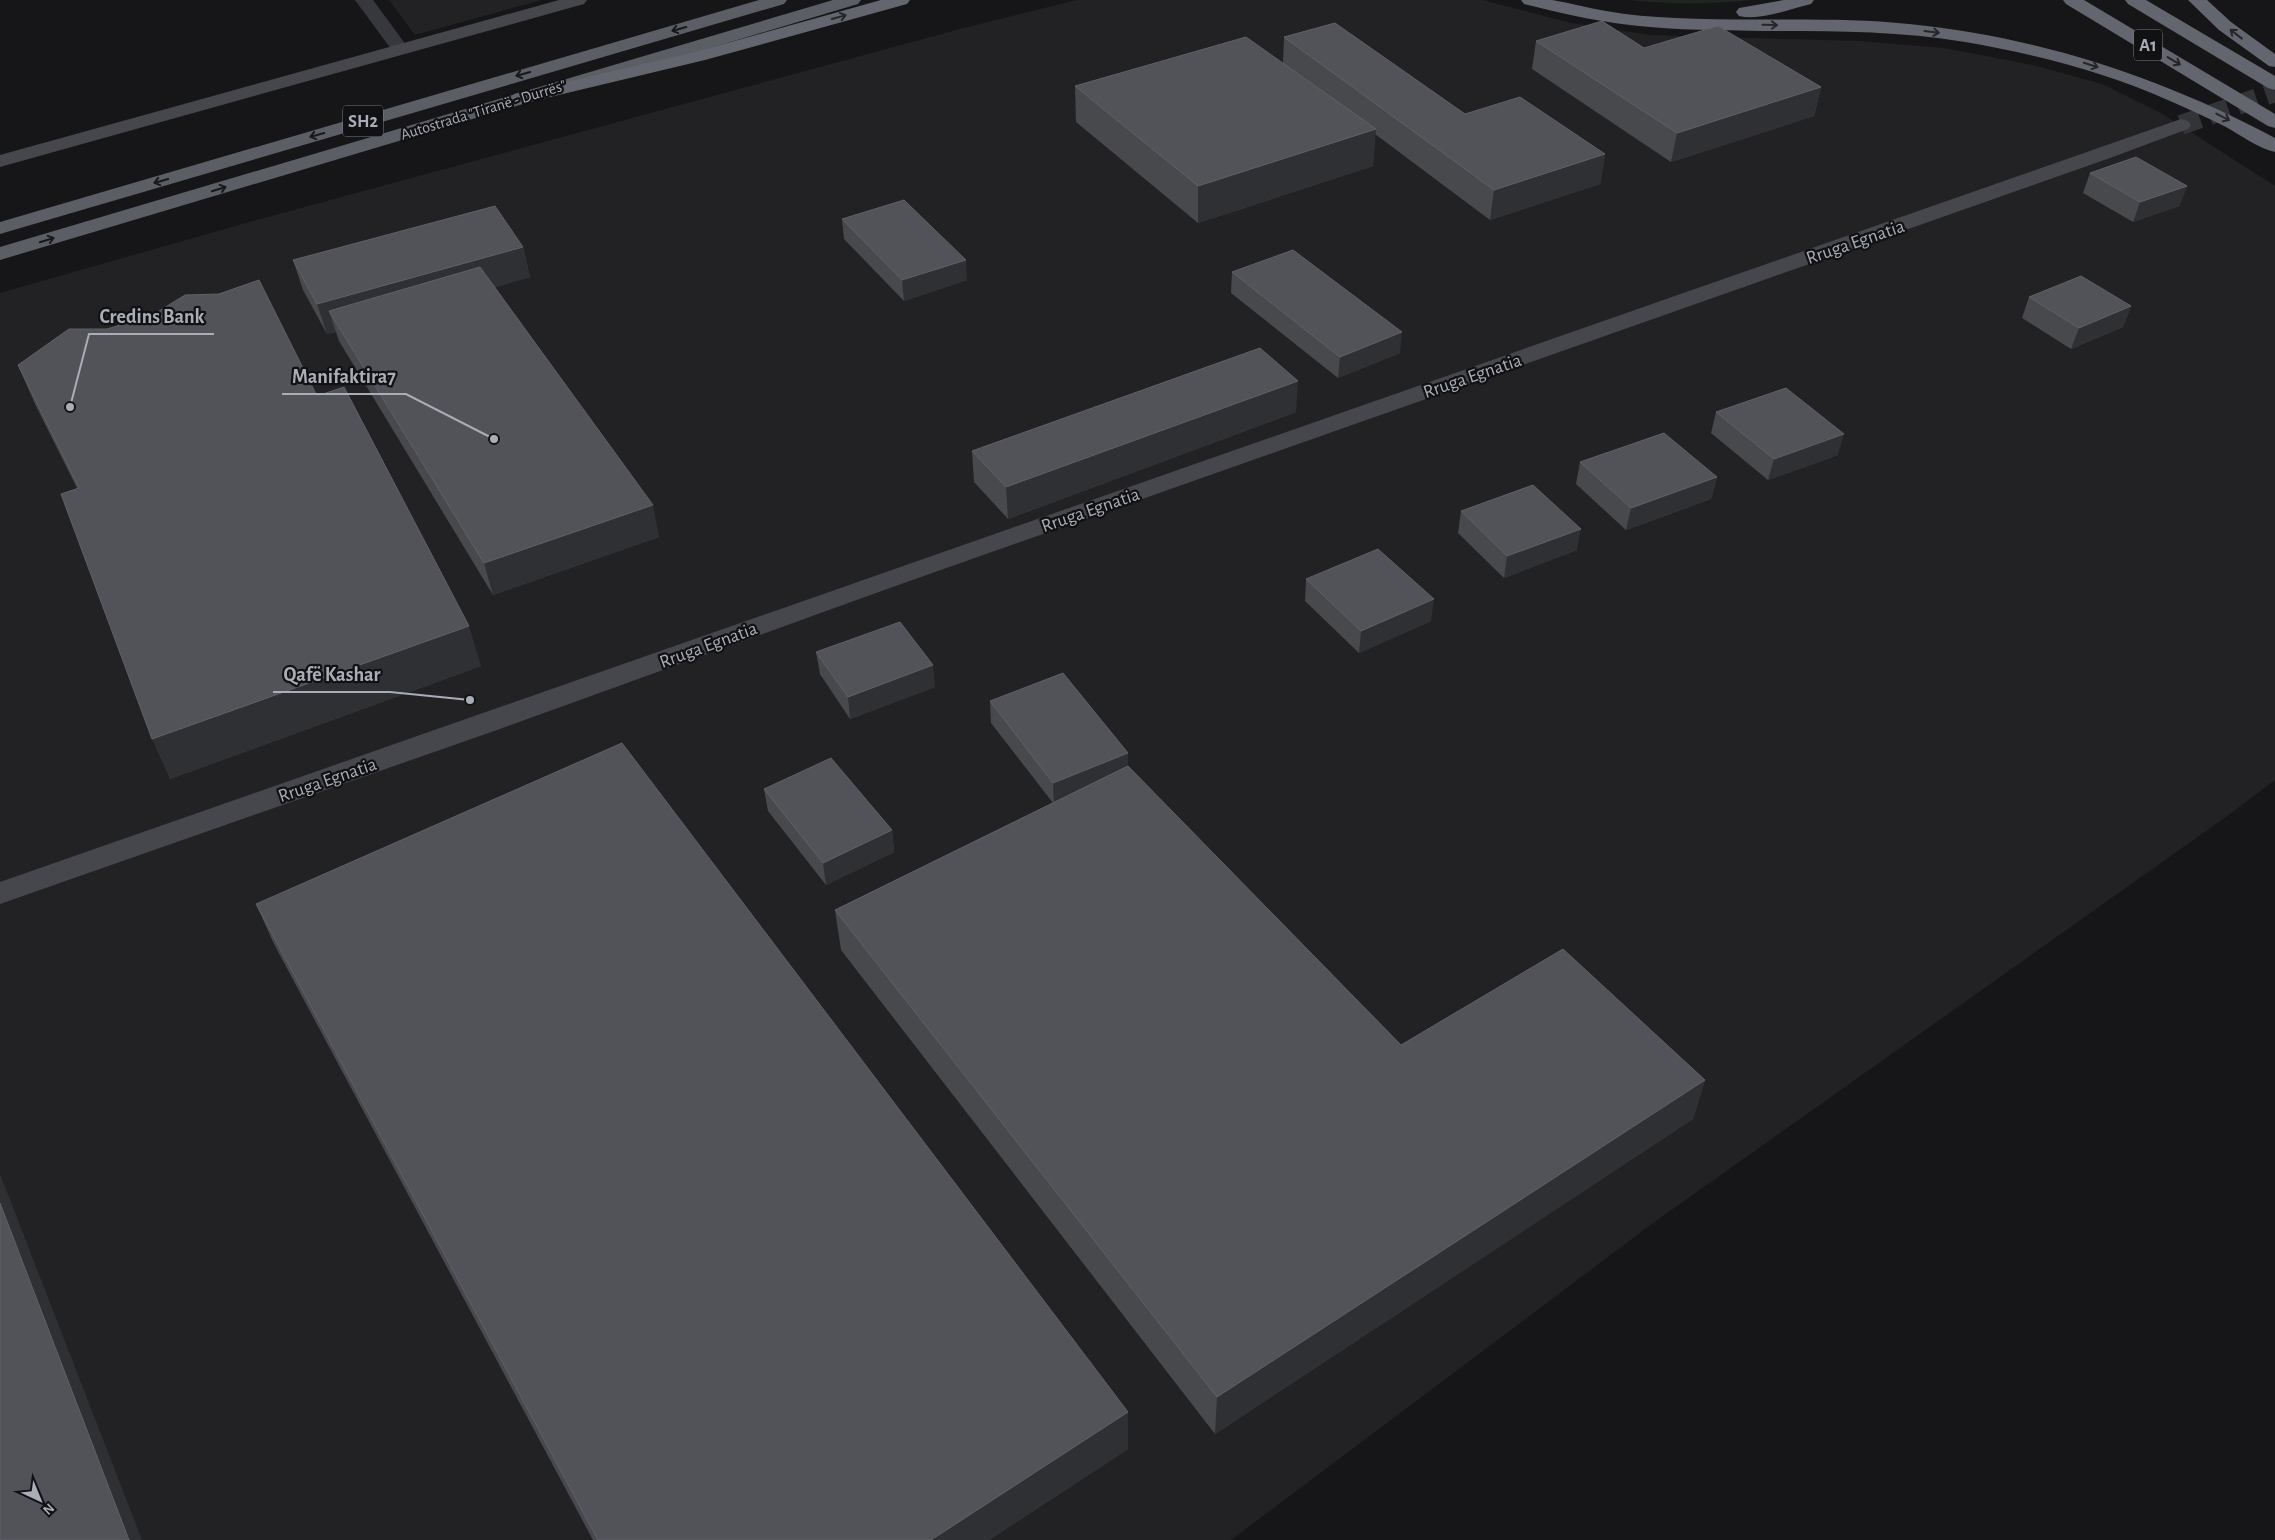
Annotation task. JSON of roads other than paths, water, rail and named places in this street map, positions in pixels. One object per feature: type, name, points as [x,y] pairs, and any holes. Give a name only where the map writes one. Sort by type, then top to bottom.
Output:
[{"type":"highway","name":"Autostrada \"Tiranë - Durrës\"","points":[[0,228],[778,0]]},
{"type":"highway","name":"Autostrada \"Tiranë - Durrës\"","points":[[0,254],[852,0]]},
{"type":"highway","points":[[521,98],[699,56],[901,0]]},
{"type":"highway","points":[[1530,0],[1602,16],[1651,22],[1891,28],[1933,32],[2022,47],[2087,63],[2157,87],[2225,117],[2275,146]]},
{"type":"highway","points":[[1565,0],[1607,9],[1688,15],[1730,14],[1765,10],[1805,0]]},
{"type":"highway","name":"A1","points":[[2072,0],[2275,122]]},
{"type":"highway","name":"A1","points":[[2134,0],[2275,84]]},
{"type":"highway","points":[[2197,0],[2225,26],[2275,62]]},
{"type":"main road","points":[[0,161],[578,0]]},
{"type":"main road","name":"Rruga Egnatia","points":[[0,893],[487,723],[887,580],[2088,160],[2181,125]]},
{"type":"lane","points":[[364,0],[400,49]]},
{"type":"tunnel","points":[[2181,125],[2275,92]]},
{"type":"place","name":"Credins Bank","points":[[70,407]]},
{"type":"place","name":"Manifaktira7","points":[[494,439]]},
{"type":"place","name":"Qafë Kashar","points":[[470,700]]}]
